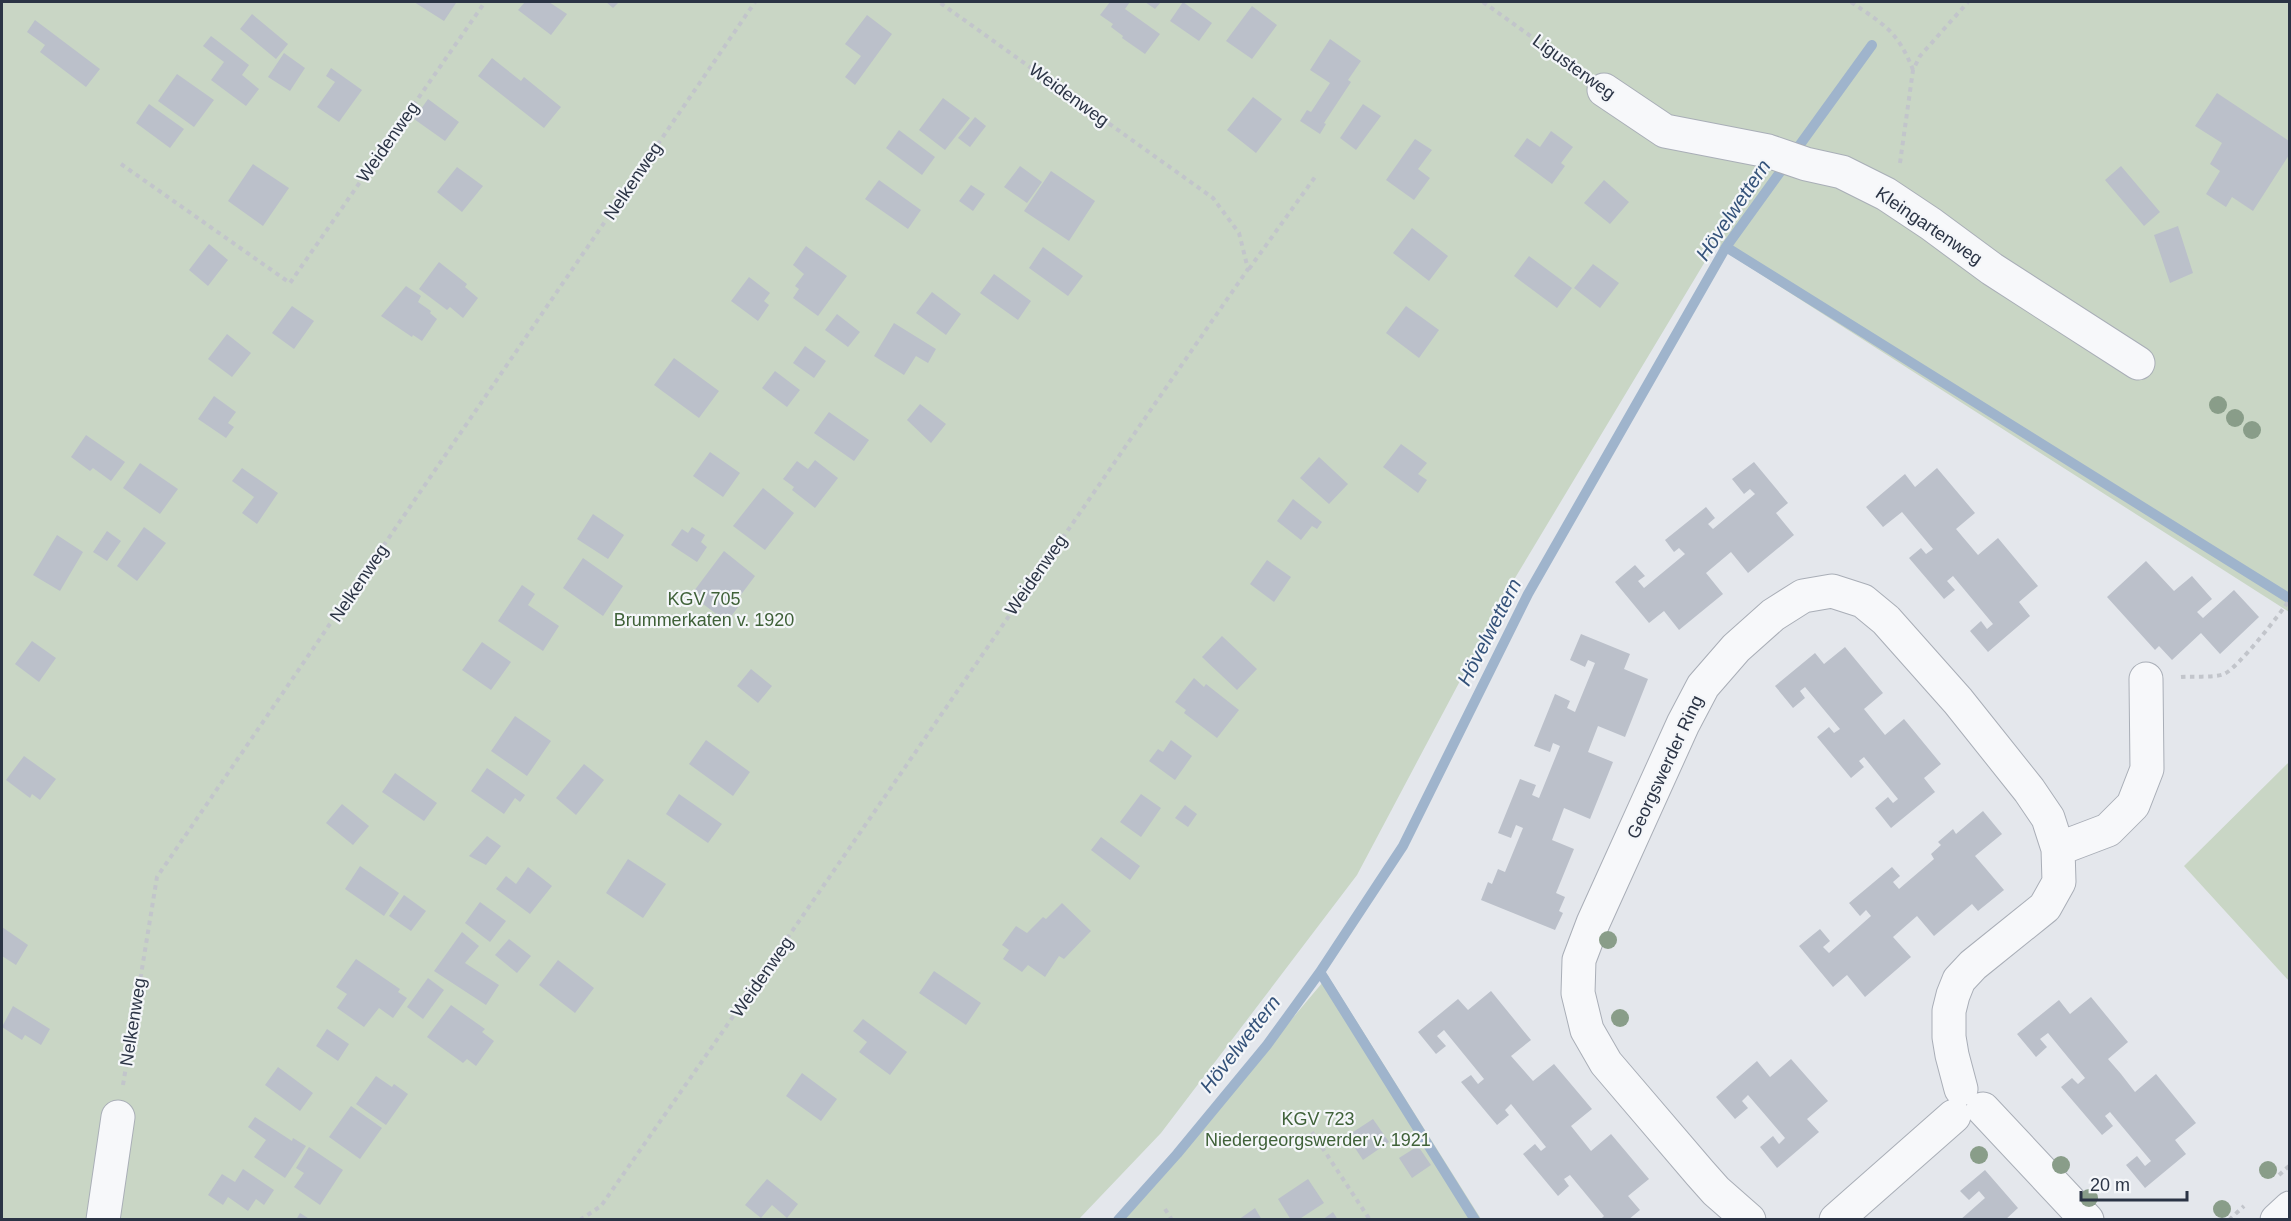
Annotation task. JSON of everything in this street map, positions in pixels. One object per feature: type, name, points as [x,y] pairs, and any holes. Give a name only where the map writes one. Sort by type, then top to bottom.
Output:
[{"type":"street","name":"Ligusterweg","points":[[1604,90],[1665,131]]},
{"type":"street","name":"Kleingartenweg","points":[[1665,131],[1768,151],[1806,164],[1842,172],[1890,197],[1992,269],[2138,363]]},
{"type":"street","name":"Georgswerder Ring","points":[[1749,1220],[1710,1185],[1606,1063],[1587,1030],[1578,993],[1579,960],[1593,923],[1683,724],[1703,686],[1736,648],[1773,615],[1803,596],[1832,591],[1863,601],[1886,621],[1958,701],[2022,781],[2048,818],[2058,849],[2060,882],[2044,907],[1973,965],[1959,980],[1948,1011],[1949,1037],[1966,1105],[2087,1220]]},
{"type":"street","points":[[2058,849],[2109,830],[2133,805],[2147,769],[2146,679]]},
{"type":"street","points":[[1836,1220],[1966,1105]]},
{"type":"street","points":[[103,1220],[118,1117]]},
{"type":"street","points":[[2277,1220],[2289,1208]]},
{"type":"path","name":"Weidenweg","points":[[121,164],[290,283],[485,2]]},
{"type":"path","name":"Nelkenweg","points":[[118,1117],[157,877],[755,2]]},
{"type":"path","name":"Weidenweg","points":[[580,1220],[601,1206],[608,1197],[816,899],[972,667],[1248,269],[1239,233],[1213,198],[939,2]]},
{"type":"path","name":"Ligusterweg","points":[[1484,2],[1604,90]]},
{"type":"path","points":[[1851,2],[1893,33],[1906,51],[1913,70]]},
{"type":"path","points":[[1890,197],[1900,164],[1913,70],[1920,56],[1968,2]]},
{"type":"path","points":[[1248,269],[1315,177]]},
{"type":"path","points":[[2146,679],[2224,674],[2249,651],[2283,611],[2289,599]]},
{"type":"path","points":[[1312,1132],[1370,1220]]},
{"type":"path","points":[[1165,1209],[1172,1220]]},
{"type":"green space","name":"KGV 705 Brummerkaten v. 1920","points":[[2,2],[2289,2],[2289,612],[1715,245],[1512,583],[1357,875],[1161,1133],[1079,1219],[2,1220]]},
{"type":"green space","points":[[2289,762],[2289,981],[2184,866]]},
{"type":"green space","name":"KGV 723 Niedergeorgswerder v. 1921","points":[[1328,976],[1481,1219],[1123,1220]]},
{"type":"building","points":[[414,2],[454,2],[456,3],[444,21]]},
{"type":"building","points":[[525,2],[549,2],[567,14],[551,35],[518,10]]},
{"type":"building","points":[[606,2],[619,2],[613,8]]},
{"type":"building","points":[[1110,2],[1130,2],[1125,9],[1160,34],[1145,54],[1122,38],[1123,36],[1111,27],[1113,24],[1100,15]]},
{"type":"building","points":[[1145,2],[1161,2],[1155,9]]},
{"type":"building","points":[[1183,2],[1212,23],[1199,41],[1170,21]]},
{"type":"building","points":[[1252,6],[1277,25],[1252,59],[1226,41]]},
{"type":"building","points":[[252,14],[288,44],[276,59],[240,29]]},
{"type":"building","points":[[867,15],[892,34],[855,85],[845,77],[861,56],[845,44]]},
{"type":"building","points":[[35,20],[100,69],[86,87],[40,52],[45,45],[27,32]]},
{"type":"building","points":[[211,36],[249,65],[242,75],[259,89],[246,106],[211,80],[224,62],[203,46]]},
{"type":"building","points":[[1330,39],[1361,61],[1348,80],[1351,82],[1324,123],[1326,124],[1320,134],[1300,121],[1307,110],[1311,112],[1330,83],[1310,70]]},
{"type":"building","points":[[284,53],[305,68],[290,91],[268,77]]},
{"type":"building","points":[[492,58],[521,81],[524,77],[561,107],[544,128],[478,76]]},
{"type":"building","points":[[331,68],[362,90],[339,122],[317,107],[335,82],[326,76]]},
{"type":"building","points":[[177,74],[214,100],[194,127],[158,101]]},
{"type":"building","points":[[2217,93],[2289,141],[2289,155],[2253,211],[2232,197],[2226,207],[2206,194],[2220,171],[2210,164],[2222,143],[2195,126]]},
{"type":"building","points":[[1253,97],[1282,119],[1256,153],[1227,130]]},
{"type":"building","points":[[943,98],[970,118],[945,150],[919,130]]},
{"type":"building","points":[[428,99],[459,122],[445,141],[414,119]]},
{"type":"building","points":[[149,104],[184,129],[170,148],[136,123]]},
{"type":"building","points":[[1363,104],[1381,116],[1356,150],[1340,138]]},
{"type":"building","points":[[975,117],[986,126],[970,147],[958,138]]},
{"type":"building","points":[[899,130],[935,157],[922,175],[886,148]]},
{"type":"building","points":[[1551,131],[1573,147],[1561,163],[1565,166],[1552,184],[1514,156],[1527,138],[1540,147]]},
{"type":"building","points":[[1415,139],[1432,150],[1418,169],[1430,178],[1414,200],[1386,180]]},
{"type":"building","points":[[253,164],[289,188],[263,226],[228,201]]},
{"type":"building","points":[[1020,166],[1042,182],[1027,203],[1004,187]]},
{"type":"building","points":[[2121,166],[2160,212],[2144,226],[2105,180]]},
{"type":"building","points":[[457,167],[483,186],[462,212],[437,192]]},
{"type":"building","points":[[1051,171],[1095,201],[1069,241],[1024,211]]},
{"type":"building","points":[[879,180],[921,210],[908,229],[865,199]]},
{"type":"building","points":[[1604,180],[1629,202],[1610,224],[1584,203]]},
{"type":"building","points":[[971,185],[985,194],[973,211],[959,201]]},
{"type":"building","points":[[2178,226],[2193,273],[2170,283],[2154,235]]},
{"type":"building","points":[[1412,228],[1448,256],[1429,281],[1393,253]]},
{"type":"building","points":[[209,244],[228,260],[208,286],[189,270]]},
{"type":"building","points":[[806,246],[847,276],[818,316],[793,298],[799,289],[795,286],[804,274],[793,265]]},
{"type":"building","points":[[1043,247],[1083,276],[1068,296],[1029,268]]},
{"type":"building","points":[[1529,256],[1572,288],[1557,308],[1514,276]]},
{"type":"building","points":[[439,262],[467,284],[465,287],[478,298],[463,318],[450,307],[447,310],[419,289]]},
{"type":"building","points":[[1593,264],[1619,283],[1600,308],[1574,288]]},
{"type":"building","points":[[994,274],[1031,301],[1018,320],[980,293]]},
{"type":"building","points":[[749,277],[770,293],[764,301],[769,305],[758,321],[731,301]]},
{"type":"building","points":[[406,286],[421,296],[418,302],[431,311],[430,313],[437,319],[422,341],[381,316]]},
{"type":"building","points":[[932,292],[961,314],[946,335],[916,313]]},
{"type":"building","points":[[292,306],[314,321],[294,349],[272,333]]},
{"type":"building","points":[[1406,306],[1439,330],[1419,358],[1386,333]]},
{"type":"building","points":[[837,314],[860,332],[848,347],[825,330]]},
{"type":"building","points":[[894,323],[936,349],[928,363],[916,356],[904,375],[874,356]]},
{"type":"building","points":[[227,334],[251,353],[232,377],[208,359]]},
{"type":"building","points":[[805,346],[826,361],[814,378],[793,363]]},
{"type":"building","points":[[674,358],[719,391],[699,418],[654,385]]},
{"type":"building","points":[[775,371],[800,390],[787,407],[762,388]]},
{"type":"building","points":[[214,396],[236,412],[228,423],[234,427],[226,438],[198,419]]},
{"type":"building","points":[[920,404],[946,424],[931,443],[907,420]]},
{"type":"building","points":[[829,412],[869,440],[854,461],[814,433]]},
{"type":"building","points":[[86,435],[125,462],[111,481],[93,468],[90,471],[71,457]]},
{"type":"building","points":[[1401,444],[1427,463],[1418,474],[1427,480],[1418,493],[1383,467]]},
{"type":"building","points":[[710,452],[740,473],[723,497],[693,476]]},
{"type":"building","points":[[1319,457],[1348,484],[1329,504],[1300,478]]},
{"type":"building","points":[[815,460],[838,478],[815,508],[792,490],[794,487],[783,479],[797,461],[808,469]]},
{"type":"building","points":[[1754,462],[1788,503],[1776,513],[1794,535],[1748,573],[1731,552],[1706,573],[1723,594],[1679,630],[1664,611],[1649,623],[1615,582],[1635,565],[1645,576],[1638,581],[1644,588],[1685,554],[1679,548],[1674,552],[1665,540],[1706,507],[1715,518],[1708,524],[1713,529],[1755,494],[1750,489],[1744,494],[1732,479]]},
{"type":"building","points":[[140,463],[178,489],[160,514],[123,488]]},
{"type":"building","points":[[242,468],[278,493],[257,524],[242,513],[254,497],[232,481]]},
{"type":"building","points":[[1937,468],[1975,513],[1956,529],[1978,555],[1998,538],[2038,586],[2019,602],[2030,616],[1988,652],[1970,631],[1981,621],[1987,629],[1993,624],[1953,576],[1947,581],[1955,590],[1944,599],[1909,558],[1921,548],[1926,554],[1933,549],[1902,512],[1883,527],[1866,507],[1905,474],[1915,487]]},
{"type":"building","points":[[763,488],[794,513],[765,550],[733,526]]},
{"type":"building","points":[[1293,499],[1322,522],[1317,529],[1312,526],[1301,540],[1277,521]]},
{"type":"building","points":[[593,514],[624,535],[608,559],[577,539]]},
{"type":"building","points":[[144,527],[166,543],[137,581],[117,566]]},
{"type":"building","points":[[692,527],[705,535],[701,542],[707,547],[697,562],[671,545],[682,529],[688,533]]},
{"type":"building","points":[[107,531],[121,541],[107,561],[93,552]]},
{"type":"building","points":[[57,535],[83,552],[60,591],[33,575]]},
{"type":"building","points":[[724,551],[755,576],[737,600],[741,603],[727,622],[691,595]]},
{"type":"building","points":[[583,558],[623,586],[603,616],[563,588]]},
{"type":"building","points":[[1267,560],[1291,577],[1274,602],[1250,584]]},
{"type":"building","points":[[2146,561],[2174,591],[2192,576],[2212,599],[2197,612],[2203,618],[2234,590],[2259,617],[2220,654],[2201,633],[2172,660],[2159,646],[2155,650],[2107,597]]},
{"type":"building","points":[[522,585],[535,594],[528,605],[559,626],[543,651],[498,621]]},
{"type":"building","points":[[1581,634],[1630,654],[1624,669],[1648,679],[1625,737],[1598,726],[1588,752],[1613,762],[1590,819],[1564,808],[1552,840],[1574,849],[1556,893],[1565,897],[1559,911],[1563,913],[1555,930],[1481,900],[1488,882],[1492,884],[1498,869],[1505,872],[1523,828],[1516,825],[1511,838],[1498,833],[1520,779],[1536,785],[1532,795],[1539,798],[1560,746],[1553,743],[1550,752],[1534,746],[1555,694],[1570,701],[1567,708],[1575,712],[1595,663],[1588,660],[1585,667],[1570,660]]},
{"type":"building","points":[[1222,636],[1257,669],[1237,690],[1202,657]]},
{"type":"building","points":[[32,641],[56,658],[39,682],[15,664]]},
{"type":"building","points":[[482,642],[511,662],[491,690],[462,670]]},
{"type":"building","points":[[1845,647],[1883,693],[1864,709],[1885,735],[1904,719],[1941,764],[1924,778],[1935,792],[1891,828],[1875,808],[1888,797],[1893,803],[1898,799],[1864,757],[1859,761],[1864,767],[1851,778],[1817,737],[1829,727],[1834,733],[1840,729],[1805,687],[1800,691],[1805,698],[1793,708],[1775,686],[1815,653],[1824,664]]},
{"type":"building","points":[[751,669],[772,686],[758,703],[737,686]]},
{"type":"building","points":[[1194,678],[1204,687],[1206,684],[1239,710],[1217,738],[1184,713],[1186,710],[1175,702]]},
{"type":"building","points":[[515,716],[551,741],[527,776],[491,751]]},
{"type":"building","points":[[706,740],[750,772],[733,796],[689,764]]},
{"type":"building","points":[[1171,740],[1192,756],[1175,780],[1149,761],[1158,749],[1163,752]]},
{"type":"building","points":[[24,756],[56,779],[40,800],[32,794],[30,798],[6,780]]},
{"type":"building","points":[[584,764],[604,780],[576,815],[556,798]]},
{"type":"building","points":[[487,768],[525,795],[520,802],[515,798],[504,814],[471,791]]},
{"type":"building","points":[[395,773],[437,803],[424,821],[382,792]]},
{"type":"building","points":[[679,794],[722,824],[708,843],[666,814]]},
{"type":"building","points":[[1141,794],[1161,808],[1141,837],[1120,822]]},
{"type":"building","points":[[342,804],[369,826],[353,845],[326,823]]},
{"type":"building","points":[[1185,805],[1197,814],[1188,827],[1175,818]]},
{"type":"building","points":[[1983,811],[2002,834],[1975,856],[2004,890],[1978,911],[1972,904],[1934,936],[1917,916],[1893,937],[1911,957],[1865,997],[1847,975],[1833,987],[1799,946],[1820,929],[1830,941],[1823,947],[1829,953],[1871,916],[1866,910],[1860,916],[1849,903],[1892,867],[1900,876],[1893,882],[1899,889],[1934,859],[1931,854],[1941,845],[1938,842],[1953,829],[1956,834]]},
{"type":"building","points":[[487,836],[501,846],[486,865],[469,856]]},
{"type":"building","points":[[1101,837],[1140,866],[1130,880],[1091,850]]},
{"type":"building","points":[[628,859],[666,884],[643,918],[606,893]]},
{"type":"building","points":[[360,866],[399,893],[384,916],[345,889]]},
{"type":"building","points":[[528,867],[552,886],[530,914],[496,889],[506,876],[516,884]]},
{"type":"building","points":[[404,895],[426,911],[411,931],[389,916]]},
{"type":"building","points":[[480,902],[506,921],[490,942],[465,923]]},
{"type":"building","points":[[1062,903],[1091,931],[1064,959],[1059,956],[1045,977],[1028,965],[1022,972],[1003,959],[1009,950],[1002,945],[1016,926],[1027,933]]},
{"type":"building","points":[[2,927],[28,945],[16,965],[2,956]]},
{"type":"building","points":[[462,932],[479,946],[465,963],[499,985],[486,1005],[434,971]]},
{"type":"building","points":[[509,939],[531,956],[517,973],[495,955]]},
{"type":"building","points":[[356,959],[400,989],[398,992],[407,998],[393,1018],[379,1008],[364,1027],[337,1008],[347,994],[336,987]]},
{"type":"building","points":[[558,960],[594,988],[575,1013],[539,985]]},
{"type":"building","points":[[934,971],[981,1003],[966,1025],[919,993]]},
{"type":"building","points":[[428,978],[444,990],[423,1019],[407,1007]]},
{"type":"building","points":[[1491,991],[1531,1040],[1511,1056],[1533,1081],[1554,1064],[1592,1109],[1571,1126],[1591,1151],[1611,1134],[1649,1179],[1628,1196],[1640,1210],[1628,1220],[1600,1220],[1604,1216],[1570,1175],[1564,1179],[1569,1186],[1558,1196],[1523,1154],[1535,1144],[1541,1151],[1546,1147],[1511,1104],[1505,1110],[1509,1115],[1497,1125],[1461,1082],[1471,1075],[1478,1084],[1484,1079],[1444,1030],[1437,1036],[1446,1046],[1436,1054],[1418,1032],[1458,999],[1468,1010]]},
{"type":"building","points":[[2091,997],[2128,1042],[2108,1059],[2135,1092],[2156,1074],[2196,1123],[2175,1140],[2186,1154],[2145,1188],[2126,1165],[2137,1156],[2145,1166],[2151,1161],[2110,1112],[2105,1116],[2113,1126],[2102,1135],[2061,1087],[2072,1078],[2078,1084],[2085,1078],[2048,1033],[2040,1039],[2047,1047],[2036,1057],[2017,1034],[2059,1000],[2070,1014]]},
{"type":"building","points":[[451,1005],[485,1029],[482,1032],[494,1041],[476,1066],[467,1059],[463,1063],[427,1037]]},
{"type":"building","points":[[13,1006],[50,1029],[41,1045],[25,1035],[22,1040],[2,1027]]},
{"type":"building","points":[[863,1019],[907,1052],[890,1075],[859,1052],[867,1042],[853,1031]]},
{"type":"building","points":[[327,1029],[349,1044],[338,1061],[316,1046]]},
{"type":"building","points":[[1791,1059],[1828,1101],[1807,1119],[1819,1132],[1777,1168],[1760,1147],[1773,1136],[1779,1144],[1785,1138],[1767,1117],[1748,1095],[1742,1101],[1748,1108],[1735,1119],[1716,1097],[1757,1061],[1770,1077]]},
{"type":"building","points":[[278,1067],[313,1093],[300,1111],[265,1085]]},
{"type":"building","points":[[802,1073],[837,1099],[821,1121],[786,1096]]},
{"type":"building","points":[[376,1076],[392,1087],[394,1084],[408,1094],[386,1125],[356,1104]]},
{"type":"building","points":[[351,1106],[382,1128],[360,1159],[329,1137]]},
{"type":"building","points":[[255,1117],[292,1141],[293,1138],[306,1146],[285,1178],[254,1157],[266,1140],[248,1127]]},
{"type":"building","points":[[1373,1119],[1389,1142],[1363,1160],[1347,1136]]},
{"type":"building","points":[[1418,1146],[1431,1165],[1412,1178],[1399,1158]]},
{"type":"building","points":[[309,1147],[343,1170],[320,1205],[294,1187],[304,1173],[296,1168]]},
{"type":"building","points":[[243,1169],[274,1190],[264,1205],[256,1199],[248,1211],[228,1197],[223,1205],[208,1195],[222,1174],[235,1182]]},
{"type":"building","points":[[1985,1170],[2018,1208],[2005,1220],[1960,1220],[1985,1198],[1979,1191],[1969,1200],[1960,1191]]},
{"type":"building","points":[[767,1179],[798,1204],[787,1218],[772,1205],[761,1218],[745,1205]]},
{"type":"building","points":[[1308,1179],[1324,1203],[1298,1220],[1291,1220],[1278,1199]]},
{"type":"building","points":[[1255,1208],[1262,1220],[1238,1220]]},
{"type":"building","points":[[1333,1212],[1338,1220],[1322,1220]]},
{"type":"building","points":[[300,1213],[311,1220],[296,1220]]},
{"type":"waterway","name":"Hövelwettern","points":[[1118,1220],[1177,1154],[1267,1045],[1320,972],[1403,846],[1528,594],[1726,247],[1872,45]]},
{"type":"waterway","points":[[1726,247],[2290,599]]},
{"type":"waterway","points":[[1320,972],[1475,1220]]}]
